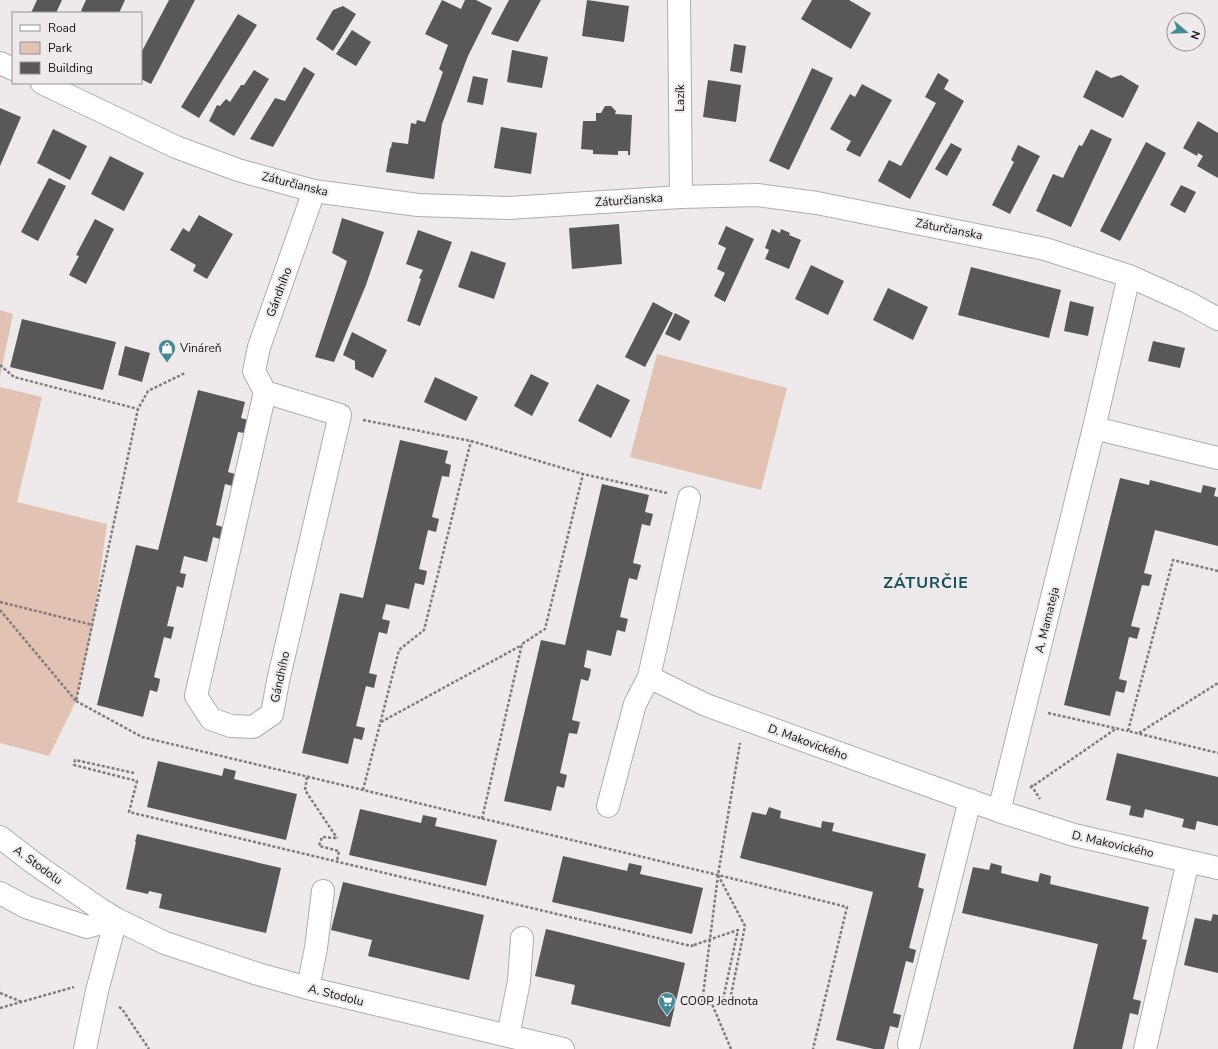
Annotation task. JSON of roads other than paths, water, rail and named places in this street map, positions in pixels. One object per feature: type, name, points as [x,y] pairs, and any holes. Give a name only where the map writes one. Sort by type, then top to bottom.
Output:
[{"type":"street","name":"Lazík","points":[[679,0],[681,197]]},
{"type":"street","points":[[0,63],[12,69]]},
{"type":"street","name":"Záturčianska","points":[[44,84],[176,147],[238,170],[314,191],[418,205],[508,208],[681,197],[758,195],[817,203],[1046,249],[1129,276],[1187,302],[1218,319]]},
{"type":"street","name":"Gándhího","points":[[265,392],[340,415],[278,681],[272,714],[253,727],[230,726],[211,719],[196,696],[265,392],[254,372],[260,347],[314,191]]},
{"type":"street","name":"A. Mamateja","points":[[999,811],[1094,428],[1129,276]]},
{"type":"street","points":[[1094,428],[1218,458]]},
{"type":"street","points":[[608,806],[635,704],[649,677],[689,498]]},
{"type":"street","name":"D. Makovického","points":[[649,677],[706,705],[999,811],[1074,835],[1218,868]]},
{"type":"street","points":[[909,1044],[970,800]]},
{"type":"street","name":"A. Stodolu","points":[[0,837],[35,864],[116,919],[165,943],[258,974],[308,988],[563,1049]]},
{"type":"street","points":[[1145,1049],[1188,861]]},
{"type":"street","points":[[308,988],[316,948],[323,891]]},
{"type":"street","points":[[0,893],[26,907],[87,927],[116,919]]},
{"type":"street","points":[[85,1049],[97,991],[116,919]]},
{"type":"street","points":[[508,1036],[519,981],[522,938]]},
{"type":"place","name":"Vináreň","points":[[167,363]]},
{"type":"place","name":"COOP Jednota","points":[[667,1016]]},
{"type":"district","name":"ZÁTURČIE","points":[[926,583]]}]
